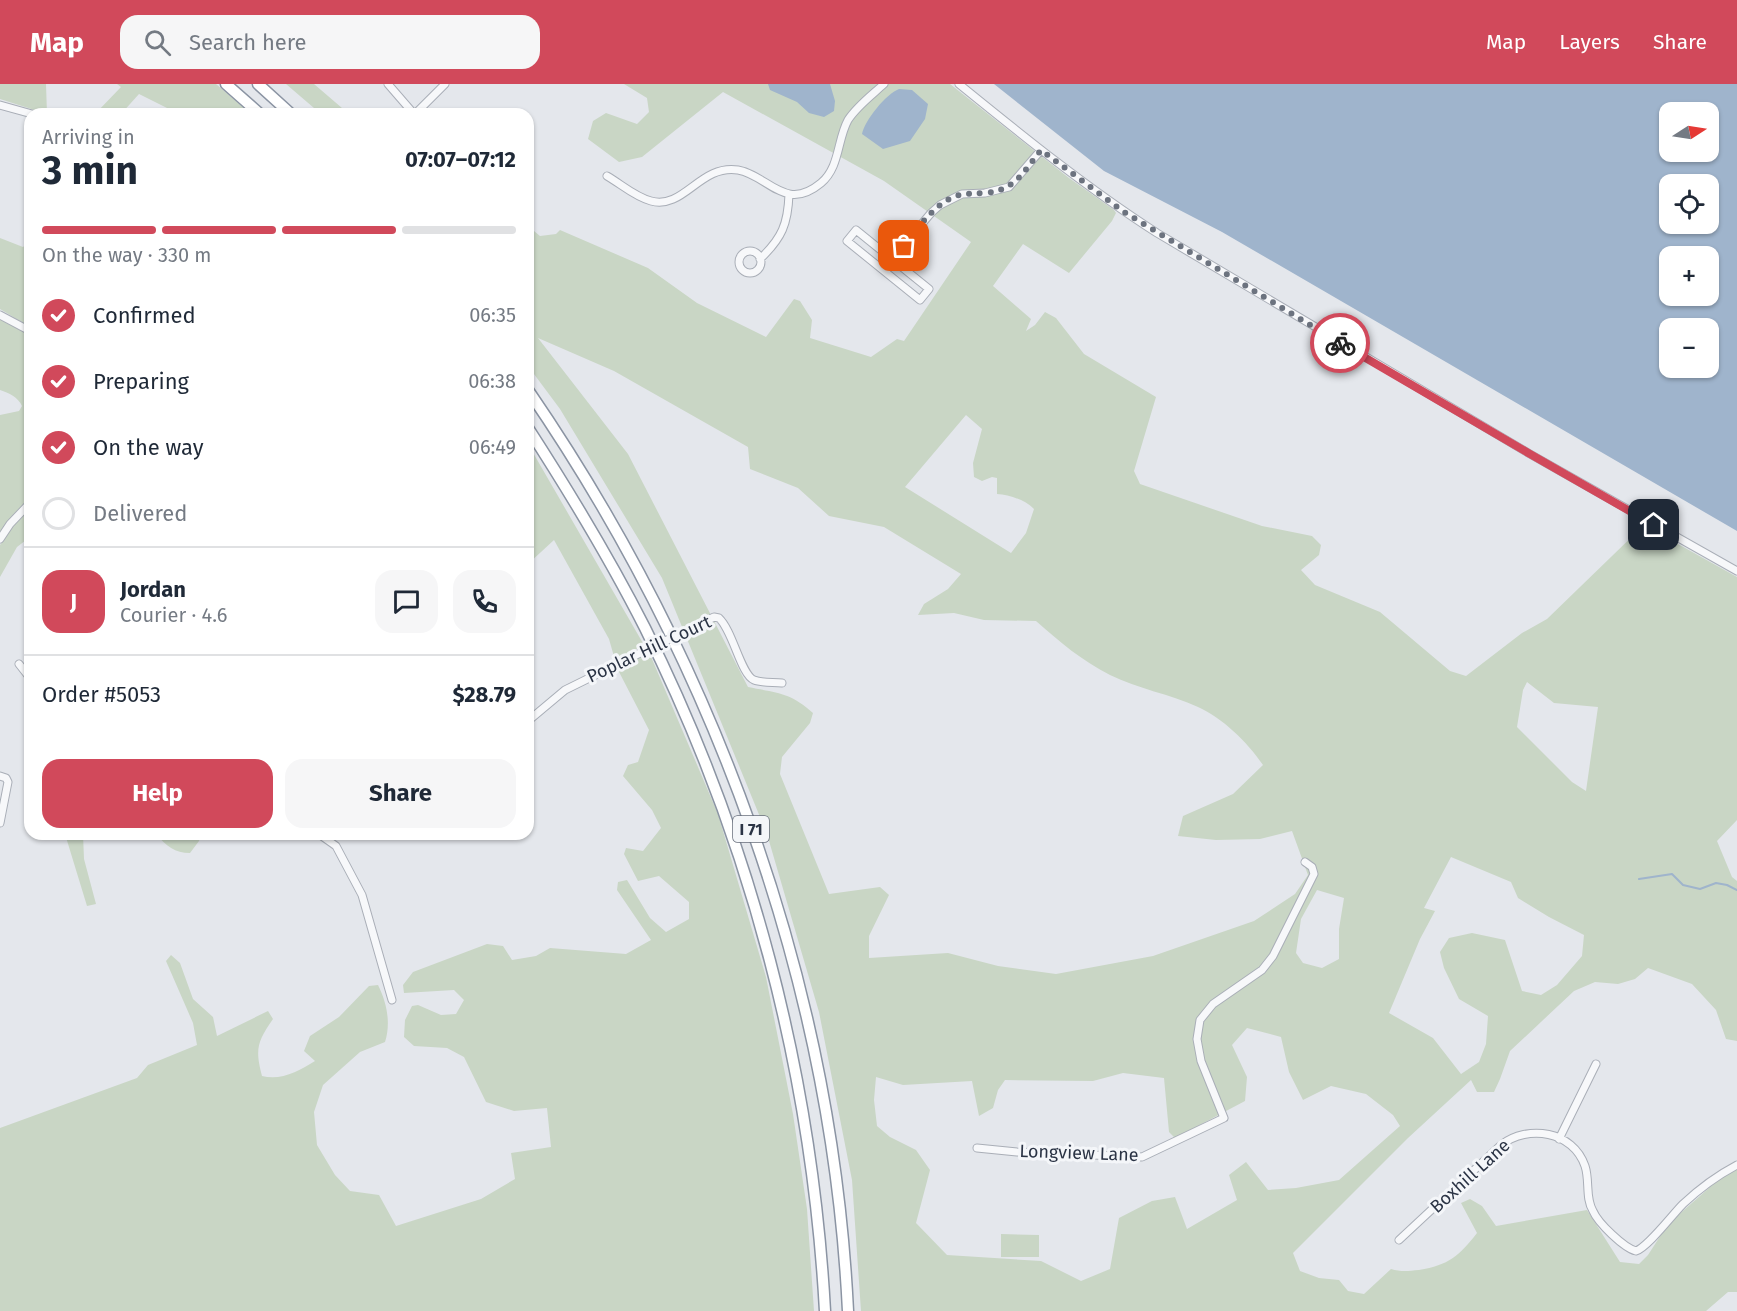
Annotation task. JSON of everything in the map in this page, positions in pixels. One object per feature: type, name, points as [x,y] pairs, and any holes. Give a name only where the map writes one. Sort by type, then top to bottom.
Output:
[{"type":"highway","points":[[226,84],[253,108]]},
{"type":"highway","points":[[258,84],[284,108]]},
{"type":"highway","name":"I 71","points":[[534,399],[587,480],[652,597],[708,716],[756,843],[793,964],[814,1052],[836,1181],[848,1311]]},
{"type":"highway","name":"I 71","points":[[534,437],[586,519],[642,623],[686,717],[728,827],[760,927],[790,1047],[814,1190],[825,1311]]},
{"type":"street","points":[[388,84],[410,108]]},
{"type":"street","points":[[421,108],[446,84]]},
{"type":"street","points":[[607,176],[641,198],[656,202],[670,201],[680,196],[712,172],[731,169],[749,173],[775,191],[798,193],[813,188],[828,176],[848,121],[857,109],[884,84]]},
{"type":"street","points":[[959,84],[1115,207],[1224,274],[1530,454],[1737,571]]},
{"type":"street","points":[[0,105],[24,112]]},
{"type":"street","points":[[883,270],[940,205],[962,194],[1009,187],[1041,150]]},
{"type":"street","points":[[760,259],[782,233],[788,212],[789,194]]},
{"type":"street","points":[[856,230],[929,289],[920,300],[883,270],[847,241],[856,230]]},
{"type":"street","points":[[0,315],[24,328]]},
{"type":"street","points":[[0,539],[24,509]]},
{"type":"street","name":"Poplar Hill Court","points":[[534,717],[565,690],[714,617],[719,618],[728,630],[747,676],[756,681],[783,683]]},
{"type":"street","points":[[19,664],[24,670]]},
{"type":"street","points":[[0,776],[6,778],[8,782],[2,803],[0,823]]},
{"type":"street","points":[[328,840],[336,846],[357,881],[392,1000]]},
{"type":"street","name":"Longview Lane","points":[[977,1148],[1069,1155],[1142,1157],[1224,1118],[1201,1061],[1197,1039],[1200,1020],[1213,1004],[1262,970],[1273,956],[1314,874],[1312,867],[1305,862]]},
{"type":"street","points":[[1559,1139],[1596,1064]]},
{"type":"street","name":"Boxhill Lane","points":[[1399,1240],[1508,1140],[1518,1135],[1534,1132],[1548,1134],[1569,1144],[1585,1167],[1590,1206],[1596,1216],[1618,1240],[1636,1251],[1643,1248],[1697,1192],[1737,1165]]},
{"type":"green space","points":[[0,84],[46,84],[47,108],[28,108],[0,99]]},
{"type":"green space","points":[[117,84],[216,84],[244,108],[167,108],[139,94],[126,108],[101,108],[121,87]]},
{"type":"green space","points":[[286,84],[314,84],[342,108],[314,108]]},
{"type":"green space","points":[[624,84],[950,84],[1116,213],[1069,273],[1023,244],[993,286],[1031,319],[1026,331],[1035,325],[1045,312],[1056,318],[1084,354],[1156,397],[1134,471],[1140,484],[1262,526],[1312,536],[1321,545],[1319,555],[1301,570],[1315,585],[1380,612],[1450,671],[1466,676],[1522,633],[1547,619],[1644,525],[1737,577],[1737,820],[1717,841],[1732,877],[1737,881],[1737,1041],[1726,1039],[1716,1010],[1692,984],[1648,968],[1635,979],[1618,984],[1595,982],[1574,991],[1510,1051],[1494,1092],[1477,1092],[1471,1080],[1408,1138],[1293,1253],[1300,1271],[1319,1278],[1339,1280],[1348,1291],[1364,1294],[1391,1269],[1408,1271],[1429,1268],[1446,1262],[1465,1248],[1477,1233],[1461,1203],[1470,1199],[1482,1206],[1496,1226],[1587,1210],[1620,1262],[1639,1264],[1648,1255],[1668,1224],[1717,1181],[1737,1169],[1737,1292],[1728,1292],[1706,1311],[861,1311],[852,1180],[819,1012],[767,834],[662,578],[560,409],[534,374],[534,231],[540,236],[556,234],[560,230],[648,268],[697,303],[766,337],[794,299],[800,301],[812,320],[810,338],[871,357],[897,339],[904,341],[971,242],[884,181],[723,92],[642,157],[619,162],[588,139],[593,121],[606,113],[637,124],[649,112],[647,98]],"holes":[[[538,338],[614,371],[748,447],[750,469],[798,488],[829,516],[884,527],[961,574],[948,589],[924,604],[918,615],[954,613],[984,620],[1036,621],[1072,651],[1110,675],[1187,702],[1226,724],[1263,765],[1233,794],[1183,816],[1178,836],[1216,840],[1260,839],[1292,831],[1308,875],[1295,894],[1254,921],[1153,956],[1056,974],[998,966],[948,953],[869,958],[869,936],[889,895],[880,887],[829,894],[780,774],[782,757],[810,723],[813,713],[790,697],[748,687],[628,454]],[[966,415],[982,429],[973,463],[974,477],[982,481],[992,477],[997,478],[997,494],[1017,498],[1034,509],[1026,533],[1011,553],[905,487]],[[1527,682],[1554,703],[1598,707],[1586,791],[1572,782],[1517,727],[1523,690]],[[1451,857],[1511,882],[1518,898],[1584,935],[1582,956],[1557,985],[1541,995],[1522,991],[1505,940],[1472,933],[1449,938],[1440,952],[1444,968],[1459,999],[1488,1016],[1486,1044],[1479,1062],[1461,1074],[1433,1038],[1389,1013],[1420,939],[1435,911],[1424,908]],[[1317,890],[1344,898],[1339,929],[1339,959],[1322,968],[1303,963],[1296,953],[1301,919]],[[1247,1028],[1281,1037],[1289,1072],[1303,1100],[1331,1086],[1366,1094],[1393,1115],[1400,1126],[1339,1180],[1296,1188],[1268,1190],[1246,1162],[1229,1175],[1237,1200],[1187,1229],[1175,1197],[1152,1201],[1119,1218],[1110,1269],[1081,1281],[1041,1261],[947,1255],[916,1223],[930,1170],[916,1150],[890,1137],[877,1126],[874,1100],[876,1077],[903,1085],[972,1081],[979,1116],[993,1108],[998,1090],[1005,1080],[1093,1081],[1123,1073],[1164,1078],[1169,1132],[1175,1138],[1245,1101],[1247,1077],[1232,1045]]]},
{"type":"green space","points":[[0,238],[24,246],[24,323],[0,309]]},
{"type":"green space","points":[[0,319],[24,330],[24,503],[0,532],[0,415],[19,411],[22,406],[13,396],[0,390]]},
{"type":"green space","points":[[534,454],[644,645],[615,660],[609,639],[554,540],[534,558]]},
{"type":"green space","points":[[24,514],[24,542],[17,547],[0,577],[0,545]]},
{"type":"green space","points":[[649,652],[718,814],[766,977],[793,1114],[807,1209],[814,1311],[0,1311],[0,1128],[137,1078],[148,1065],[197,1045],[193,1023],[166,961],[171,955],[180,963],[193,999],[213,1017],[217,1036],[268,1011],[273,1019],[261,1040],[258,1052],[262,1076],[276,1077],[290,1074],[315,1061],[304,1051],[310,1036],[339,1017],[369,986],[378,985],[387,1013],[388,1028],[385,1042],[360,1052],[323,1085],[314,1112],[317,1145],[335,1175],[350,1191],[379,1195],[396,1226],[481,1199],[515,1179],[511,1153],[551,1147],[547,1108],[514,1111],[486,1102],[464,1057],[447,1048],[414,1046],[404,1037],[405,1020],[412,1006],[418,1005],[441,1015],[456,1014],[464,1000],[454,990],[404,993],[403,985],[413,972],[487,944],[503,946],[512,960],[536,956],[550,948],[626,954],[651,940],[617,890],[618,882],[627,880],[650,918],[666,932],[689,919],[689,902],[659,876],[638,881],[624,854],[626,848],[643,851],[661,828],[652,810],[623,776],[628,765],[638,762],[649,730],[617,668]]},
{"type":"green space","points":[[67,840],[83,840],[84,859],[96,904],[87,906]]},
{"type":"green space","points":[[161,840],[199,840],[190,853],[180,852]]},
{"type":"green space","points":[[1001,1234],[1039,1235],[1039,1257],[1001,1257]]},
{"type":"water","points":[[768,84],[830,84],[835,101],[834,111],[824,117],[809,113],[797,102],[770,90]]},
{"type":"water","points":[[994,84],[1737,84],[1737,531],[1222,232],[1104,171]]},
{"type":"water","points":[[899,89],[912,90],[928,104],[925,119],[910,141],[883,149],[862,134],[877,108],[888,96]]},
{"type":"waterway","points":[[1639,879],[1672,874],[1683,885],[1700,889],[1716,883],[1737,890]]},
{"type":"way so far","points":[[904,246],[940,205],[962,194],[986,193],[1009,187],[1041,150],[1115,207],[1340,343]]},
{"type":"route","points":[[1340,343],[1654,525]]}]
